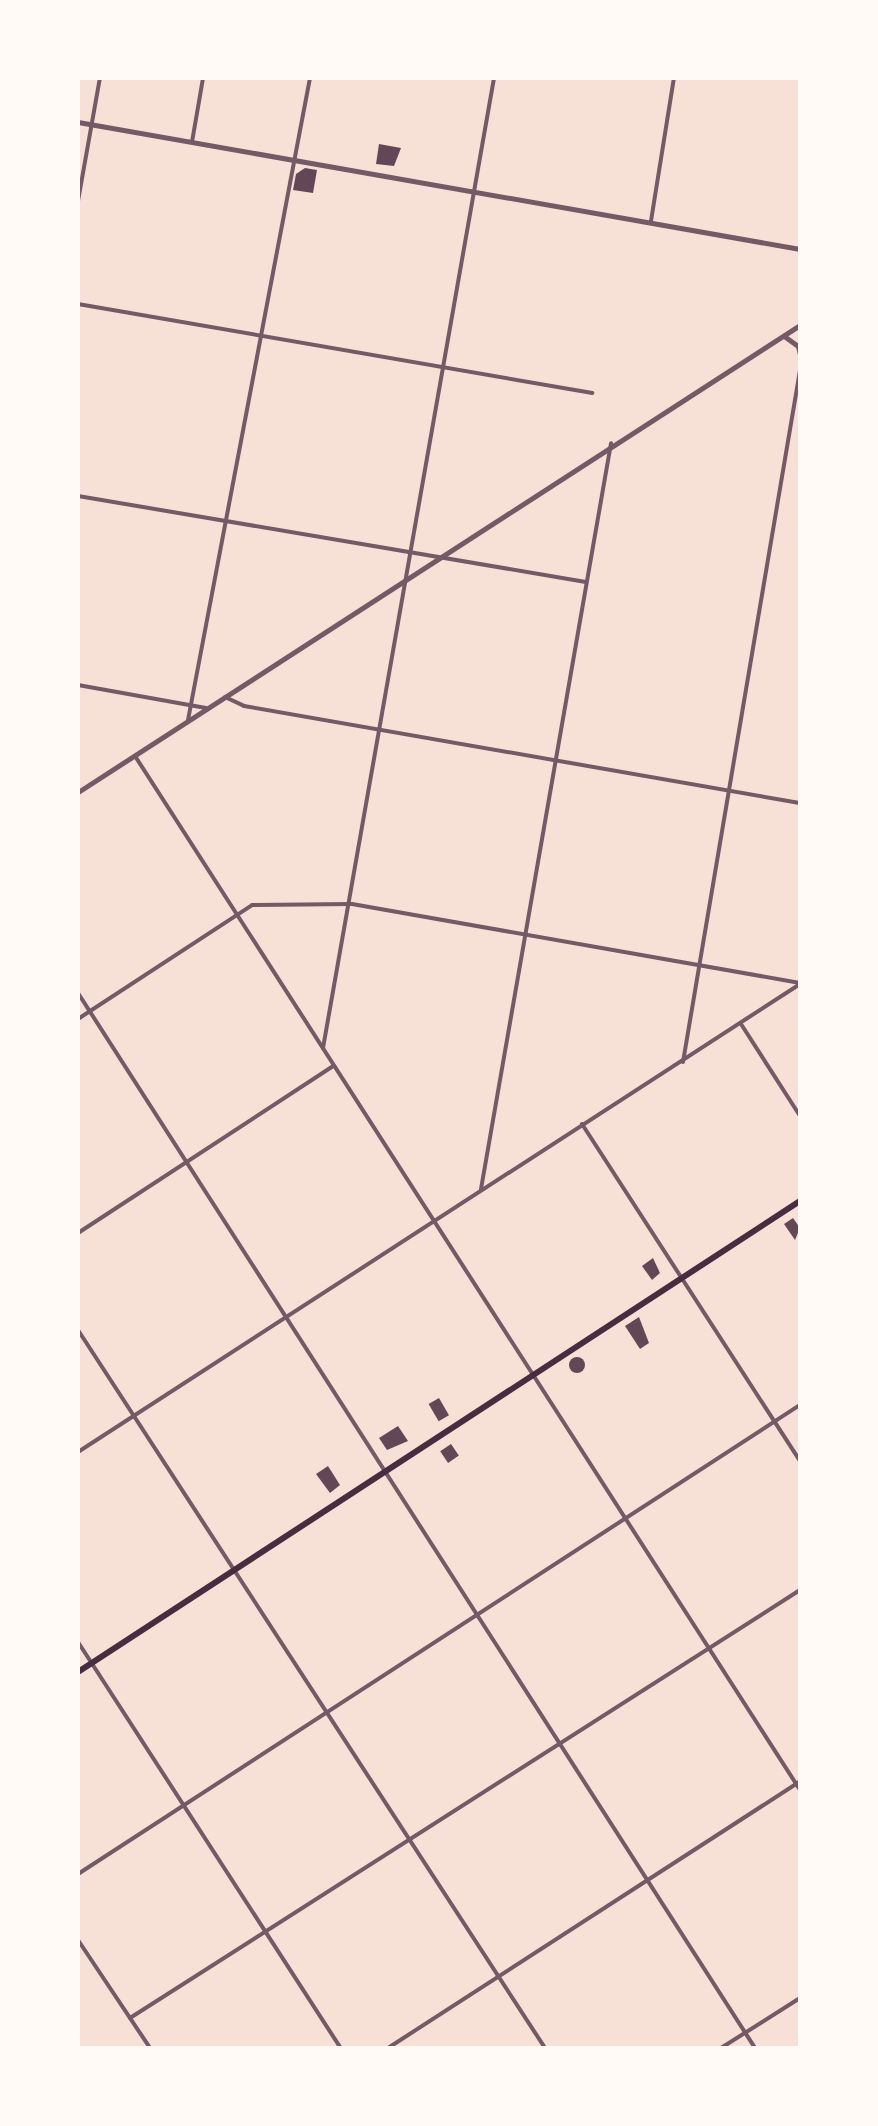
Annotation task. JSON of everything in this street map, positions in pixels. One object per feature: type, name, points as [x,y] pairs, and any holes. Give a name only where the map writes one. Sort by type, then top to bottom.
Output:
[{"type":"main road","points":[[78,1672],[800,1201]]},
{"type":"street","points":[[78,201],[100,78]]},
{"type":"street","points":[[192,142],[203,78]]},
{"type":"street","points":[[188,721],[310,78]]},
{"type":"street","points":[[323,1048],[352,904],[405,579],[494,78]]},
{"type":"street","points":[[651,221],[674,78]]},
{"type":"street","points":[[78,122],[800,249]]},
{"type":"street","points":[[78,304],[592,393]]},
{"type":"street","points":[[78,792],[611,443],[800,325]]},
{"type":"street","points":[[783,335],[798,346],[800,355]]},
{"type":"street","points":[[683,1062],[732,791],[800,370]]},
{"type":"street","points":[[481,1189],[611,443]]},
{"type":"street","points":[[78,496],[586,582]]},
{"type":"street","points":[[78,685],[206,708]]},
{"type":"street","points":[[225,697],[244,706],[379,731],[800,803]]},
{"type":"street","points":[[135,755],[531,1377],[798,1782],[800,1790]]},
{"type":"street","points":[[78,1019],[235,913],[252,905],[352,904],[800,984]]},
{"type":"street","points":[[78,1452],[800,984]]},
{"type":"street","points":[[78,993],[184,1163],[755,2048]]},
{"type":"street","points":[[741,1023],[800,1116]]},
{"type":"street","points":[[78,1233],[333,1066]]},
{"type":"street","points":[[582,1124],[800,1461]]},
{"type":"street","points":[[78,1330],[330,1713],[545,2048]]},
{"type":"street","points":[[78,1874],[800,1405]]},
{"type":"street","points":[[130,2018],[268,1934],[800,1590]]},
{"type":"street","points":[[78,1642],[341,2048]]},
{"type":"street","points":[[388,2048],[798,1782]]},
{"type":"street","points":[[78,1940],[150,2048]]},
{"type":"street","points":[[721,2048],[800,1998]]},
{"type":"building","points":[[379,144],[401,148],[394,166],[376,164]]},
{"type":"building","points":[[305,168],[317,170],[313,193],[293,190],[296,174]]},
{"type":"building","points":[[793,1218],[800,1228],[795,1240],[784,1224]]},
{"type":"building","points":[[653,1258],[660,1273],[652,1280],[642,1266]]},
{"type":"building","points":[[639,1317],[649,1343],[640,1349],[625,1326]]},
{"type":"building","points":[[577,1357],[583,1359],[583,1371],[577,1373],[571,1371],[569,1365],[571,1359]]},
{"type":"building","points":[[439,1398],[449,1415],[439,1421],[429,1404]]},
{"type":"building","points":[[398,1426],[408,1441],[387,1450],[379,1438]]},
{"type":"building","points":[[451,1444],[459,1456],[448,1463],[440,1451]]},
{"type":"building","points":[[328,1466],[340,1485],[330,1493],[316,1474]]}]
